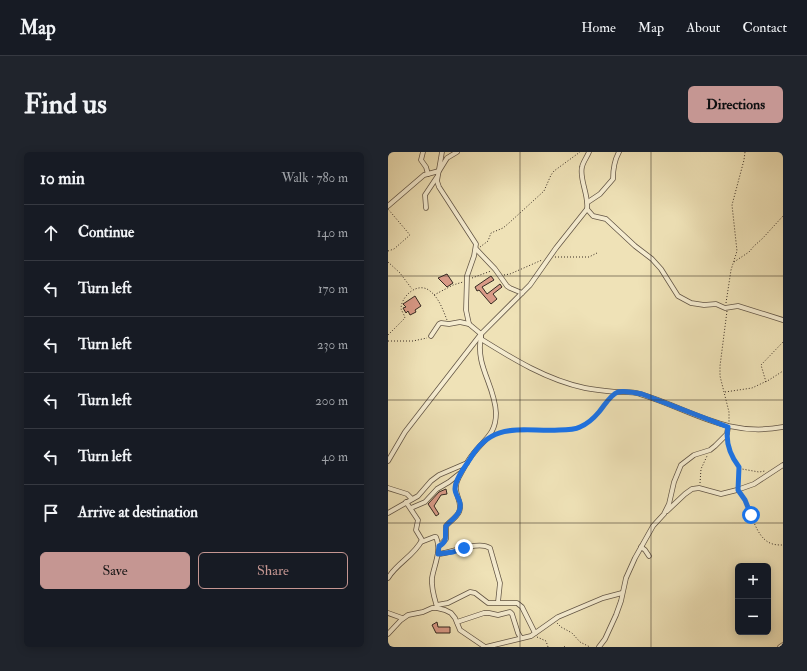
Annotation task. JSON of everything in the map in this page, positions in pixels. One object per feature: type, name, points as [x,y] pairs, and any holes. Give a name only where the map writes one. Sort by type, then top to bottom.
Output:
[{"type":"street","points":[[423,152],[421,160],[426,167],[428,174]]},
{"type":"street","points":[[439,171],[442,152]]},
{"type":"street","points":[[426,208],[425,195],[447,158],[456,152]]},
{"type":"street","points":[[388,462],[405,432],[481,335],[522,293],[587,209],[588,202],[582,169],[589,152]]},
{"type":"street","points":[[588,202],[600,194],[613,179],[613,171],[618,152]]},
{"type":"street","points":[[388,206],[424,175],[439,171]]},
{"type":"street","points":[[437,176],[439,187],[474,241],[476,249],[490,263],[510,288],[522,293]]},
{"type":"street","points":[[587,209],[593,216],[606,219],[635,246],[652,258],[681,299],[691,303],[716,304],[725,308],[738,306],[783,320]]},
{"type":"street","points":[[469,324],[466,310],[467,280],[476,249]]},
{"type":"street","points":[[431,336],[441,323],[449,324],[456,322],[469,324],[512,359],[551,378],[584,388],[642,394],[728,427],[752,430],[766,430],[783,427]]},
{"type":"street","points":[[439,546],[446,539],[446,526],[459,512],[460,503],[455,488],[458,479],[473,454],[494,430],[495,407],[491,389],[481,365],[479,350],[481,335]]},
{"type":"street","points":[[664,514],[669,504],[674,482],[681,465],[694,455],[710,450],[715,446],[727,434],[728,427]]},
{"type":"street","points":[[388,513],[418,496],[431,481],[439,475],[468,462]]},
{"type":"street","points":[[599,647],[611,626],[621,601],[626,578],[641,547],[653,526],[664,514],[692,489],[699,488],[721,494],[738,490],[754,484],[783,465]]},
{"type":"street","points":[[411,508],[425,502],[437,489],[461,473]]},
{"type":"street","points":[[388,488],[407,494],[412,499]]},
{"type":"street","points":[[406,502],[418,520],[416,530],[422,538],[421,542]]},
{"type":"street","points":[[388,578],[393,570],[408,558],[421,542],[435,537],[437,538],[439,546],[432,579],[432,590],[437,607]]},
{"type":"street","points":[[438,554],[453,552],[477,545],[490,548],[500,584],[498,602]]},
{"type":"street","points":[[641,547],[649,556]]},
{"type":"street","points":[[388,634],[402,618],[448,603],[470,592],[475,593],[487,602],[514,602],[520,604],[535,633]]},
{"type":"street","points":[[437,607],[451,613],[460,630],[485,647],[531,636],[554,619],[603,598],[622,593]]},
{"type":"street","points":[[457,622],[484,613],[498,615],[510,612],[521,638]]},
{"type":"street","points":[[388,613],[402,618]]},
{"type":"path","points":[[476,249],[487,242],[492,232],[503,228],[532,202],[546,188],[554,171],[580,152]]},
{"type":"path","points":[[728,427],[729,412],[720,376],[720,366],[730,270],[737,252],[732,205],[745,152]]},
{"type":"path","points":[[388,209],[410,235],[394,249],[388,251]]},
{"type":"path","points":[[734,262],[749,252],[783,216]]},
{"type":"path","points":[[434,295],[453,285],[493,271],[499,276],[510,274],[550,257],[589,256],[597,253]]},
{"type":"path","points":[[388,262],[400,273],[412,290]]},
{"type":"path","points":[[388,335],[404,319],[405,317],[402,306],[406,296],[412,290],[417,288],[424,288],[434,295],[449,324]]},
{"type":"path","points":[[388,341],[413,341],[431,336]]},
{"type":"path","points":[[766,382],[761,365],[783,342]]},
{"type":"path","points":[[724,392],[752,388],[766,382],[783,371]]},
{"type":"path","points":[[490,436],[517,429],[549,431],[577,428],[591,420],[609,399],[619,392]]},
{"type":"path","points":[[727,434],[729,449],[735,462],[742,470],[759,472],[776,469]]},
{"type":"path","points":[[699,488],[702,469],[710,450]]},
{"type":"path","points":[[739,467],[738,490],[745,500],[752,518],[761,534],[771,544],[783,545]]},
{"type":"path","points":[[554,619],[561,627],[573,634],[580,642],[590,647]]},
{"type":"path","points":[[535,633],[537,637],[546,641],[548,647]]},
{"type":"building","points":[[447,274],[453,283],[447,287],[438,278]]},
{"type":"building","points":[[491,276],[494,280],[482,287],[487,294],[500,284],[502,287],[493,294],[497,299],[491,304],[479,290],[477,291],[475,287]]},
{"type":"building","points":[[415,296],[421,306],[415,310],[416,312],[410,315],[408,311],[406,313],[403,308],[406,307],[403,304]]},
{"type":"building","points":[[446,489],[447,494],[441,495],[434,506],[439,514],[436,516],[428,504],[439,492]]},
{"type":"building","points":[[437,622],[438,627],[450,627],[450,633],[436,633],[432,625]]},
{"type":"route","points":[[464,548],[453,552],[438,554],[439,546],[446,538],[446,526],[459,512],[460,503],[455,488],[458,479],[473,454],[484,441],[496,433],[517,429],[549,431],[574,429],[591,420],[613,395],[619,392],[634,392],[642,394],[728,427],[728,445],[735,462],[739,467],[740,475],[738,490],[745,500],[751,515]]}]
